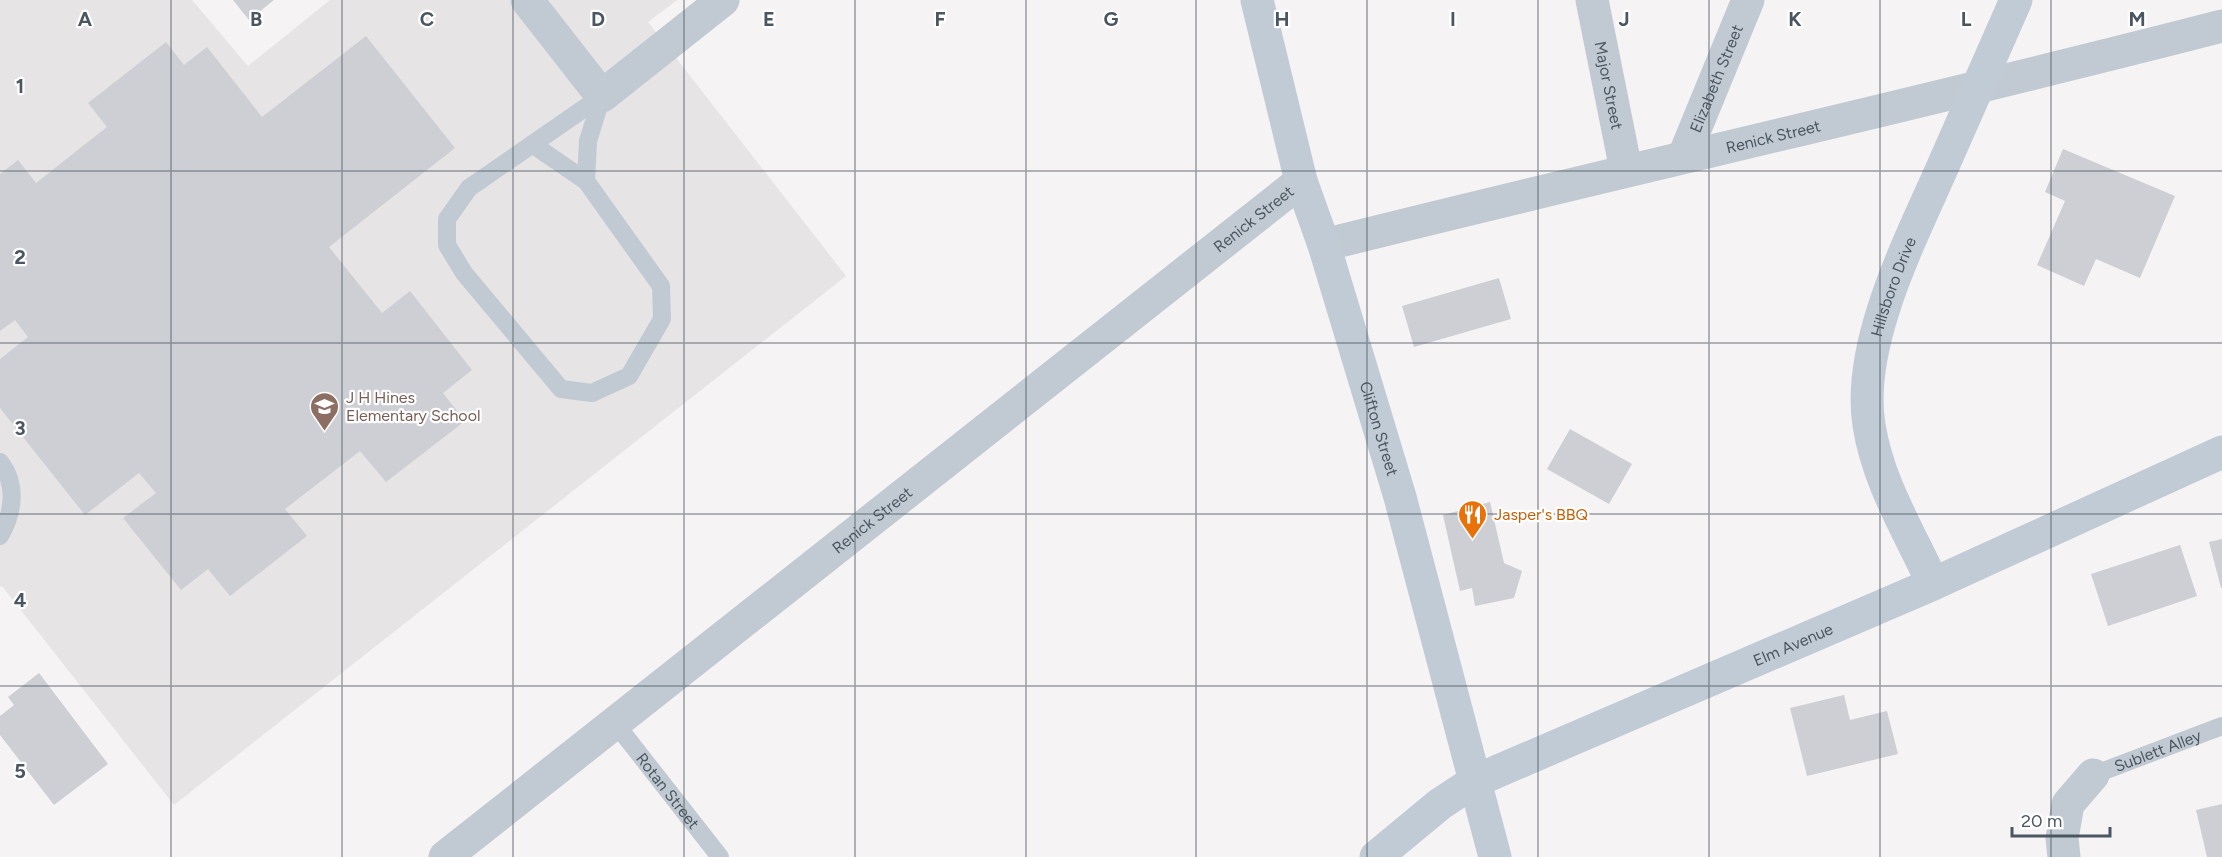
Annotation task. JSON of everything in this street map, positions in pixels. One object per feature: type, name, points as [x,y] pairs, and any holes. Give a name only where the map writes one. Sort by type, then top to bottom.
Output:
[{"type":"street","points":[[527,0],[602,96],[723,0]]},
{"type":"street","name":"Clifton Street","points":[[1257,0],[1301,182],[1324,244],[1400,497],[1495,857]]},
{"type":"street","name":"Major Street","points":[[1592,0],[1626,170]]},
{"type":"street","name":"Elizabeth Street","points":[[1684,156],[1748,0]]},
{"type":"street","name":"Hillsboro Drive","points":[[1933,584],[1907,526],[1890,500],[1875,458],[1868,422],[1868,382],[1875,338],[1903,257],[2016,0]]},
{"type":"street","name":"Renick Street","points":[[1324,244],[1684,156],[1977,89],[2222,26]]},
{"type":"street","name":"Renick Street","points":[[445,857],[1301,182]]},
{"type":"street","name":"Elm Avenue","points":[[1376,857],[1440,804],[1475,781],[1933,584],[2222,452]]},
{"type":"street","points":[[2064,857],[2062,838],[2068,804],[2093,775]]},
{"type":"lane","points":[[532,144],[586,181],[662,286],[662,319],[647,349],[629,376],[592,393],[561,389],[464,273],[447,245],[447,219],[469,188],[532,144],[602,96]]},
{"type":"lane","points":[[586,181],[588,141],[602,96]]},
{"type":"lane","points":[[0,462],[6,469],[14,495],[0,536]]},
{"type":"lane","name":"Rotan Street","points":[[615,723],[720,857]]},
{"type":"lane","name":"Sublett Alley","points":[[2093,775],[2222,726]]},
{"type":"shaded area","name":"J H Hines Elementary School","points":[[0,0],[192,0],[248,66],[330,0],[677,0],[648,22],[846,276],[174,805],[2,586],[0,587]]},
{"type":"building","points":[[233,0],[274,0],[249,20]]},
{"type":"building","points":[[366,36],[455,148],[329,247],[382,313],[410,291],[472,370],[443,393],[465,421],[386,482],[360,451],[285,509],[307,536],[230,596],[208,569],[181,590],[123,518],[156,493],[139,473],[85,515],[0,408],[0,359],[28,337],[15,320],[0,331],[0,174],[18,160],[36,183],[107,127],[88,103],[166,42],[184,65],[207,47],[262,117]]},
{"type":"building","points":[[2063,149],[2175,196],[2140,278],[2096,259],[2084,286],[2037,265],[2065,201],[2045,192]]},
{"type":"building","points":[[1499,278],[1511,319],[1414,347],[1402,306]]},
{"type":"building","points":[[1570,429],[1632,464],[1609,504],[1547,469]]},
{"type":"building","name":"Jasper's BBQ","points":[[1490,502],[1504,563],[1522,571],[1514,598],[1475,606],[1472,588],[1460,591],[1443,515]]},
{"type":"building","points":[[2222,539],[2222,588],[2221,588],[2209,542]]},
{"type":"building","points":[[2180,545],[2197,596],[2108,626],[2091,574]]},
{"type":"building","points":[[39,673],[108,764],[54,805],[0,735],[0,716],[14,705],[8,697]]},
{"type":"building","points":[[1844,695],[1850,720],[1887,711],[1898,754],[1807,776],[1790,708]]},
{"type":"building","points":[[2222,804],[2222,857],[2207,857],[2196,810]]},
{"type":"place","name":"J H Hines Elementary School","points":[[325,432]]},
{"type":"place","name":"Jasper's BBQ","points":[[1473,540]]}]
